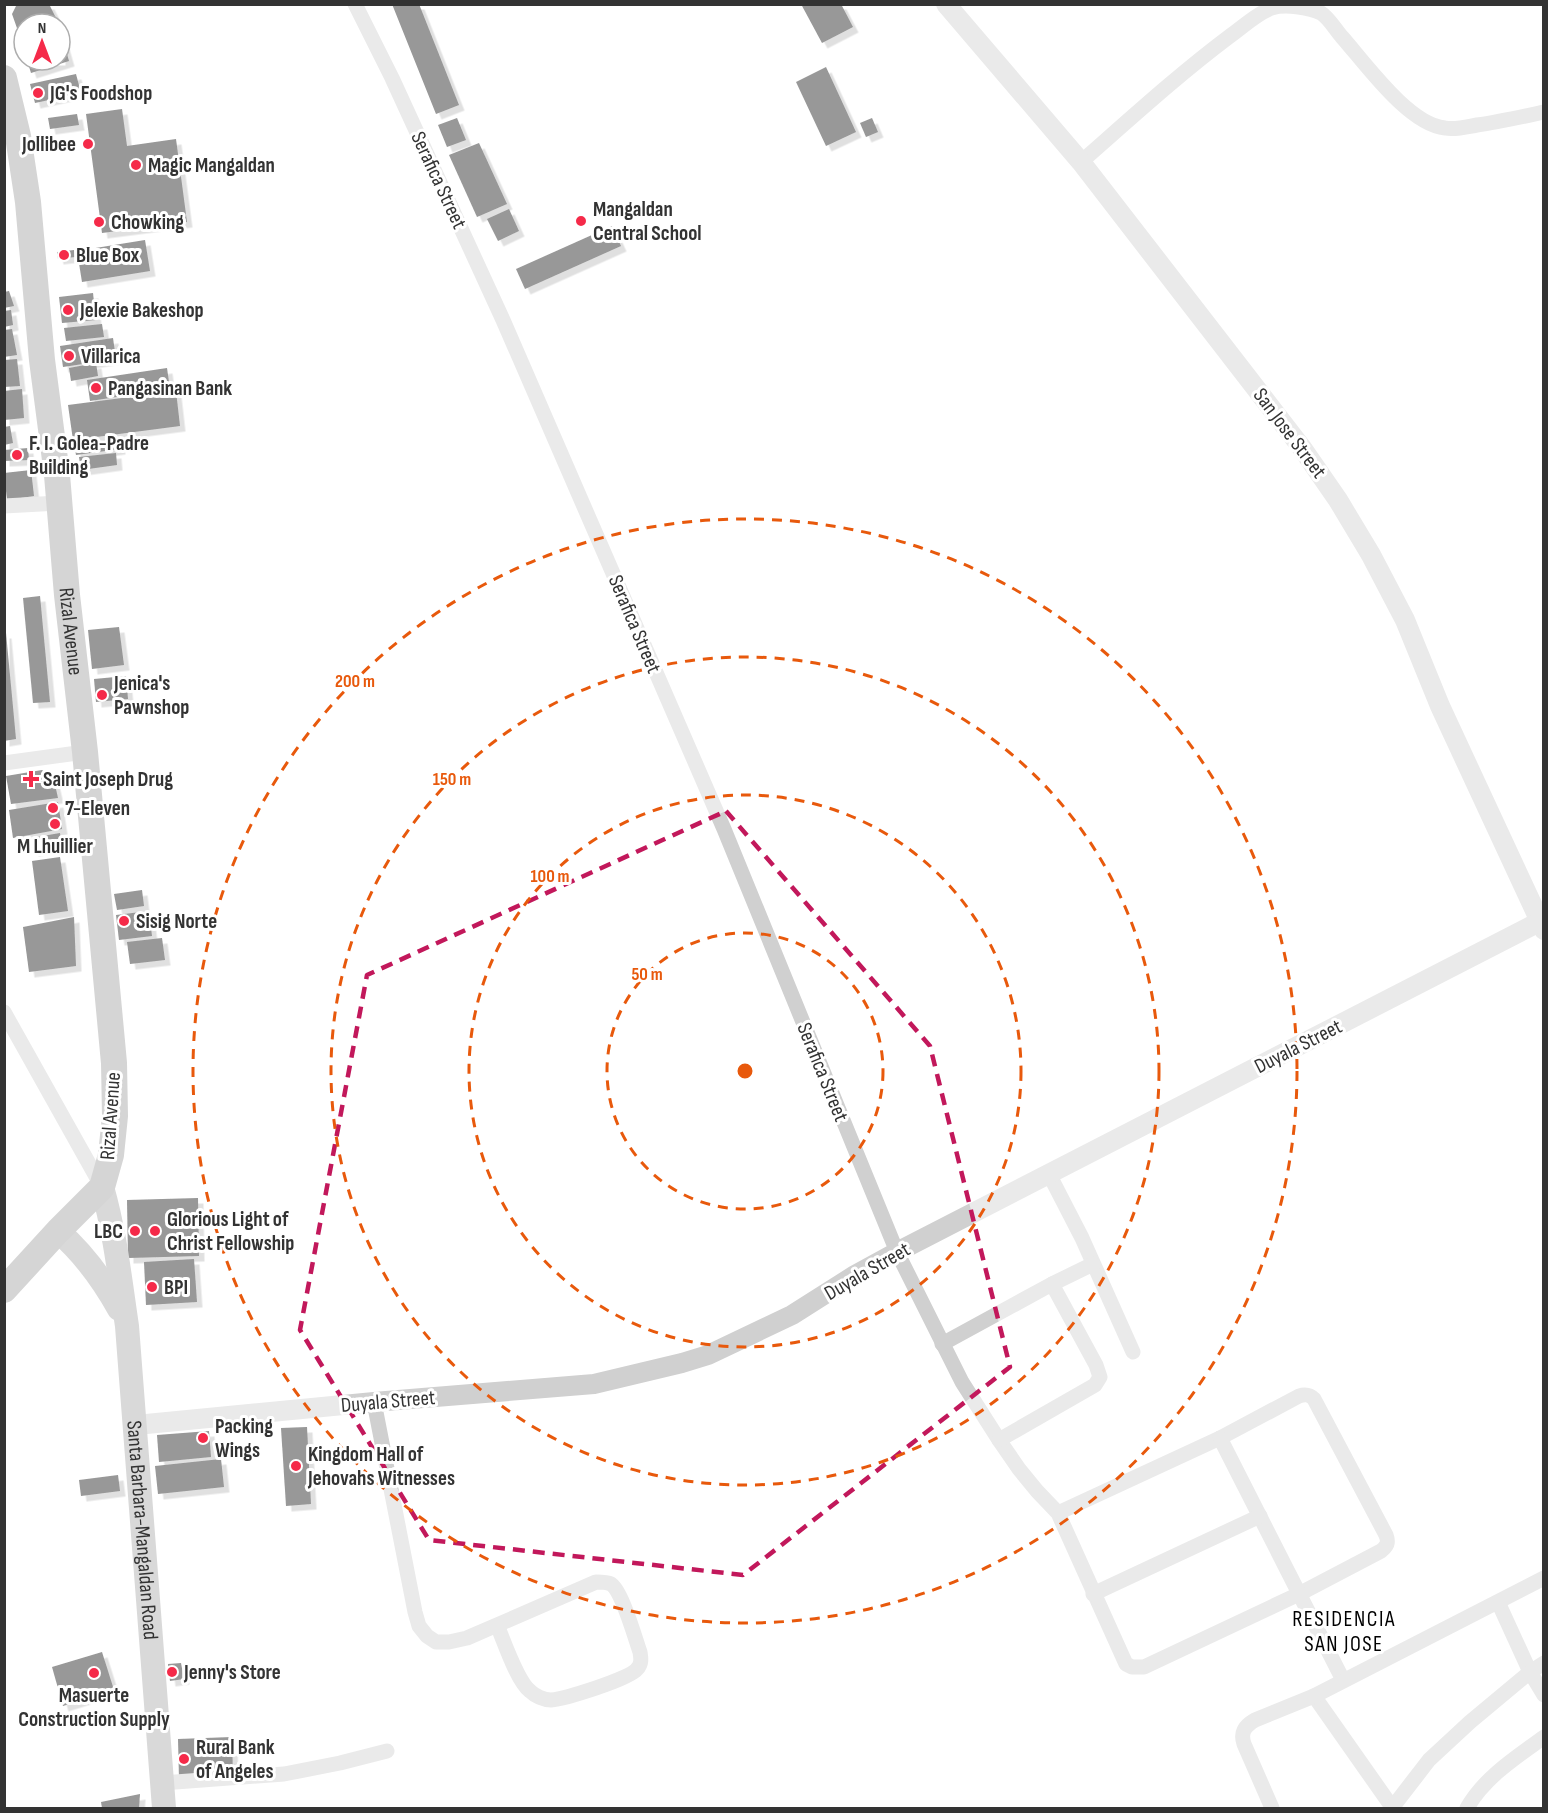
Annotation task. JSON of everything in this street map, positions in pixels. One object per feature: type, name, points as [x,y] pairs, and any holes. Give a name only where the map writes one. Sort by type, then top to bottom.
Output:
[{"type":"highway","name":"Rizal Avenue","points":[[4,78],[23,164],[85,752],[114,1063],[115,1116],[111,1155],[102,1187]]},
{"type":"highway","points":[[4,1290],[102,1187]]},
{"type":"main road","name":"Santa Barbara-Mangaldan Road","points":[[102,1187],[113,1230],[128,1326],[164,1809]]},
{"type":"main road","name":"Santa Barbara-Mangaldan Road","points":[[58,1231],[105,1284],[128,1326]]},
{"type":"street","name":"Serafica Street","points":[[355,4],[392,78],[503,320],[724,829],[897,1252],[962,1382],[999,1440],[1037,1491],[1058,1513]]},
{"type":"street","name":"San Jose Street","points":[[946,4],[1081,162],[1302,448],[1338,500],[1371,555],[1405,620],[1440,706],[1541,926]]},
{"type":"street","points":[[1081,162],[1217,46],[1258,16],[1278,6],[1322,14],[1403,106],[1420,120],[1431,125],[1444,129],[1458,128],[1544,112]]},
{"type":"street","points":[[4,506],[59,503]]},
{"type":"street","points":[[4,763],[85,752]]},
{"type":"street","name":"Duyala Street","points":[[136,1425],[594,1384],[708,1355],[792,1315],[855,1275],[897,1252],[1541,926]]},
{"type":"street","points":[[4,1012],[102,1187]]},
{"type":"street","points":[[1049,1174],[1133,1352]]},
{"type":"street","points":[[942,1344],[1093,1264]]},
{"type":"street","points":[[999,1440],[1095,1385],[1100,1377],[1096,1365],[1052,1284]]},
{"type":"street","points":[[1310,1395],[1388,1542],[1385,1548],[1299,1594],[1144,1667],[1138,1668],[1126,1664],[1058,1513],[1220,1438],[1299,1396],[1310,1395]]},
{"type":"street","points":[[374,1402],[419,1626],[427,1636],[436,1642],[467,1638],[596,1582],[604,1582],[611,1584],[621,1597],[641,1661],[638,1669],[624,1678],[559,1699],[547,1700],[529,1691],[522,1682],[497,1625]]},
{"type":"street","points":[[1220,1438],[1342,1680]]},
{"type":"street","points":[[1093,1594],[1260,1516]]},
{"type":"street","points":[[1272,1809],[1244,1744],[1242,1737],[1247,1725],[1314,1696],[1544,1578]]},
{"type":"street","points":[[1498,1602],[1530,1672],[1544,1695]]},
{"type":"street","points":[[1314,1696],[1392,1808],[1429,1761],[1470,1722],[1544,1663]]},
{"type":"street","points":[[1467,1809],[1499,1769],[1544,1737]]},
{"type":"street","points":[[162,1783],[284,1774],[387,1751]]},
{"type":"highlighted area","points":[[726,811],[930,1046],[1010,1367],[743,1575],[429,1540],[300,1330],[367,975]]},
{"type":"building","points":[[17,4],[49,4],[53,12],[13,12]]},
{"type":"building","points":[[392,4],[419,4],[459,105],[436,114]]},
{"type":"building","points":[[801,4],[841,4],[853,27],[822,43]]},
{"type":"building","points":[[826,67],[856,132],[826,146],[796,82]]},
{"type":"building","points":[[76,74],[81,93],[35,103],[30,84]]},
{"type":"building","name":"Magic Mangaldan","points":[[122,109],[127,146],[176,139],[187,222],[102,233],[86,114]]},
{"type":"building","points":[[77,114],[79,125],[50,129],[48,118]]},
{"type":"building","points":[[457,118],[466,140],[447,147],[438,125]]},
{"type":"building","points":[[872,118],[878,132],[866,137],[860,123]]},
{"type":"building","points":[[479,143],[507,204],[477,217],[449,155]]},
{"type":"building","points":[[509,209],[519,231],[498,241],[487,219]]},
{"type":"building","points":[[612,226],[621,246],[525,289],[516,269]]},
{"type":"building","points":[[145,240],[150,271],[82,282],[77,251]]},
{"type":"building","points":[[74,250],[75,257],[58,259],[57,252]]},
{"type":"building","points":[[9,291],[14,306],[4,308],[4,292]]},
{"type":"building","points":[[93,293],[96,320],[62,323],[59,297]]},
{"type":"building","points":[[11,310],[13,325],[4,327],[4,311]]},
{"type":"building","points":[[102,324],[104,337],[66,341],[64,328]]},
{"type":"building","points":[[12,329],[17,355],[4,357],[4,330]]},
{"type":"building","points":[[113,338],[116,359],[63,367],[60,346]]},
{"type":"building","points":[[17,359],[20,386],[4,387],[4,360]]},
{"type":"building","points":[[96,363],[98,376],[71,381],[69,368]]},
{"type":"building","points":[[167,368],[170,389],[90,401],[87,380]]},
{"type":"building","points":[[22,389],[24,418],[4,420],[4,391]]},
{"type":"building","points":[[176,391],[180,426],[73,440],[68,405]]},
{"type":"building","points":[[10,426],[13,443],[4,445],[4,427]]},
{"type":"building","points":[[119,438],[120,449],[76,455],[74,444]]},
{"type":"building","name":"F. I. Golea-Padre Building","points":[[28,448],[29,460],[4,461],[4,450]]},
{"type":"building","points":[[116,453],[117,465],[81,470],[79,457]]},
{"type":"building","points":[[31,470],[34,496],[7,500],[4,473]]},
{"type":"building","points":[[40,596],[50,702],[33,703],[23,598]]},
{"type":"building","points":[[119,627],[124,665],[92,669],[88,630]]},
{"type":"building","points":[[4,633],[6,633],[16,739],[4,741]]},
{"type":"building","points":[[126,676],[128,699],[96,702],[94,679]]},
{"type":"building","points":[[42,770],[53,776],[58,798],[11,804],[6,776]]},
{"type":"building","points":[[58,802],[62,829],[13,838],[9,810]]},
{"type":"building","points":[[60,833],[62,846],[33,851],[31,838]]},
{"type":"building","points":[[60,857],[68,911],[39,915],[32,861]]},
{"type":"building","points":[[142,890],[144,906],[117,910],[114,894]]},
{"type":"building","points":[[149,911],[152,936],[119,940],[116,915]]},
{"type":"building","points":[[74,917],[76,966],[29,972],[23,927]]},
{"type":"building","points":[[162,938],[165,960],[130,964],[127,942]]},
{"type":"building","points":[[198,1198],[199,1256],[128,1258],[127,1200]]},
{"type":"building","points":[[194,1259],[197,1302],[146,1305],[144,1262]]},
{"type":"building","name":"Kingdom Hall of Jehovahs Witnesses","points":[[307,1427],[311,1504],[286,1506],[281,1428]]},
{"type":"building","points":[[209,1431],[211,1457],[159,1462],[157,1435]]},
{"type":"building","points":[[221,1459],[224,1487],[158,1494],[155,1466]]},
{"type":"building","points":[[118,1475],[120,1491],[81,1496],[79,1480]]},
{"type":"building","points":[[102,1652],[114,1690],[63,1706],[52,1667]]},
{"type":"building","points":[[181,1663],[184,1679],[170,1681],[168,1664]]},
{"type":"building","points":[[232,1737],[233,1777],[179,1779],[178,1739]]},
{"type":"building","points":[[140,1794],[139,1808],[102,1808],[101,1802]]},
{"type":"place","name":"JG's Foodshop","points":[[38,93]]},
{"type":"place","name":"Jollibee","points":[[88,144]]},
{"type":"place","name":"Magic Mangaldan","points":[[136,165]]},
{"type":"place","name":"Mangaldan Central School","points":[[581,221]]},
{"type":"place","name":"Chowking","points":[[99,222]]},
{"type":"place","name":"Blue Box","points":[[64,255]]},
{"type":"place","name":"Jelexie Bakeshop","points":[[68,310]]},
{"type":"place","name":"Villarica","points":[[69,356]]},
{"type":"place","name":"Pangasinan Bank","points":[[96,388]]},
{"type":"place","name":"F. I. Golea-Padre Building","points":[[17,455]]},
{"type":"place","name":"Jenica's Pawnshop","points":[[102,695]]},
{"type":"place","name":"Saint Joseph Drug","points":[[31,779]]},
{"type":"place","name":"7-Eleven","points":[[53,808]]},
{"type":"place","name":"M Lhuillier","points":[[55,824]]},
{"type":"place","name":"Sisig Norte","points":[[124,921]]},
{"type":"place","name":"LBC","points":[[135,1231]]},
{"type":"place","name":"Glorious Light of Christ Fellowship","points":[[155,1231]]},
{"type":"place","name":"BPI","points":[[152,1287]]},
{"type":"place","name":"Packing Wings","points":[[203,1438]]},
{"type":"place","name":"Kingdom Hall of Jehovahs Witnesses","points":[[296,1466]]},
{"type":"place","name":"Jenny's Store","points":[[172,1672]]},
{"type":"place","name":"Masuerte Construction Supply","points":[[94,1673]]},
{"type":"place","name":"Rural Bank of Angeles","points":[[184,1759]]},
{"type":"district","name":"RESIDENCIA SAN JOSE","points":[[1344,1631]]}]
